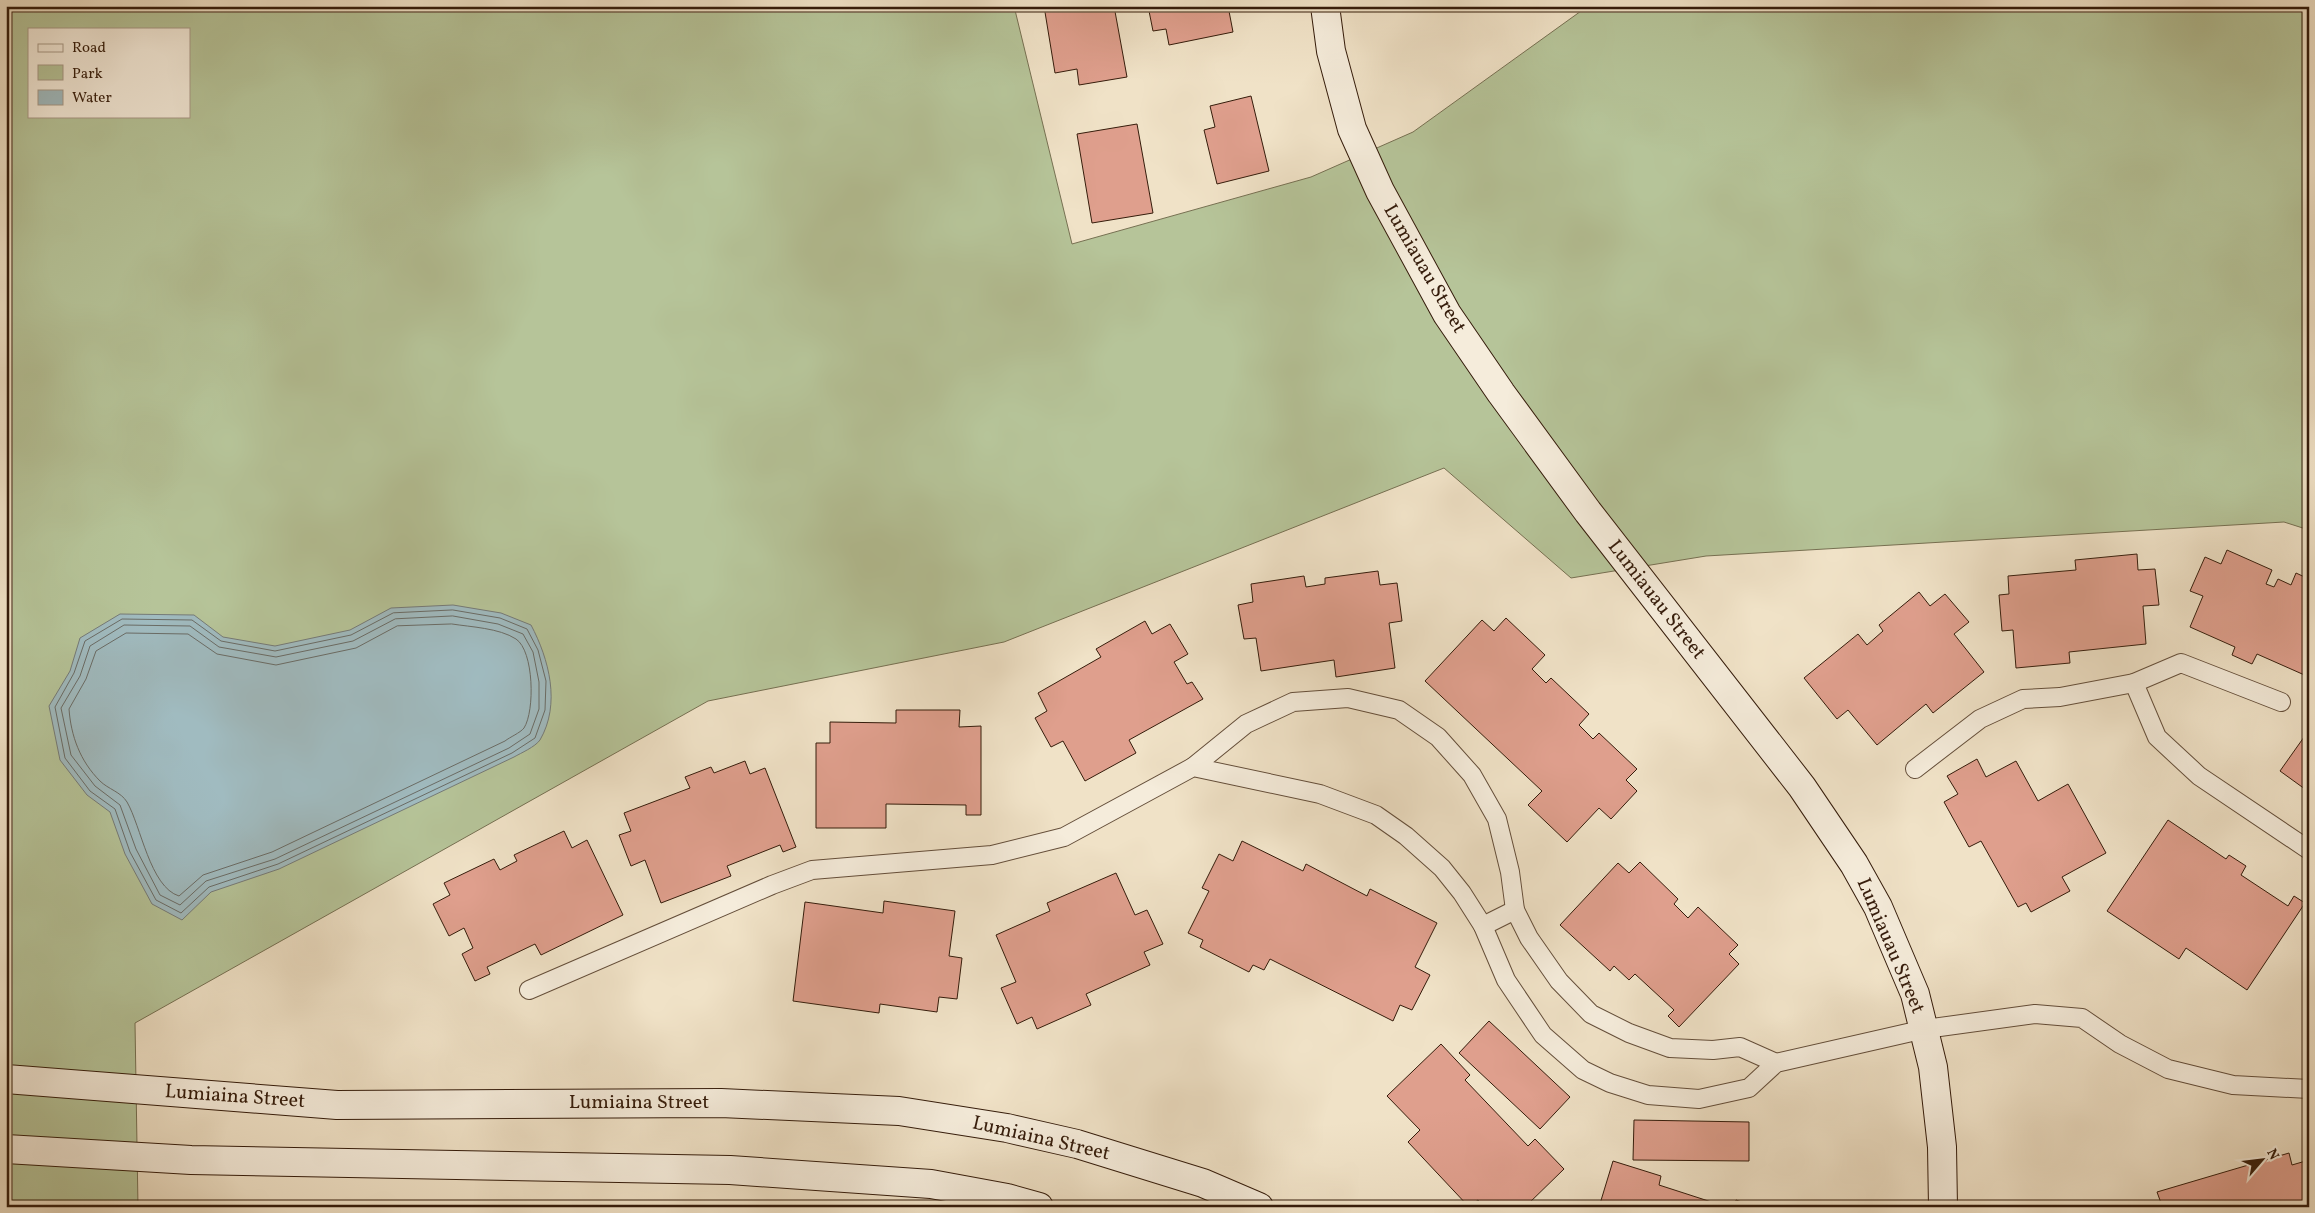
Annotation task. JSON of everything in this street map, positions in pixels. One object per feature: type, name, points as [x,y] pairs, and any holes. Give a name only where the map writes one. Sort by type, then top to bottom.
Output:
[{"type":"main road","name":"Lumiauau Street","points":[[1325,6],[1331,50],[1352,129],[1380,191],[1447,314],[1501,393],[1588,512],[1802,787],[1849,856],[1878,907],[1915,994],[1925,1029],[1933,1067],[1942,1147],[1943,1207]]},
{"type":"main road","name":"Lumiaina Street","points":[[6,1079],[336,1105],[721,1103],[899,1111],[1007,1128],[1076,1144],[1203,1183],[1259,1207]]},
{"type":"main road","points":[[6,1149],[191,1160],[730,1170],[931,1184],[1007,1198],[1039,1207]]},
{"type":"lane","points":[[1915,769],[1980,719],[2023,699],[2060,697],[2134,683],[2181,663],[2282,702]]},
{"type":"lane","points":[[2134,683],[2157,738],[2199,776],[2309,850]]},
{"type":"lane","points":[[529,990],[772,885],[812,870],[992,855],[1064,837],[1193,767],[1246,724],[1294,702],[1348,698],[1399,710],[1438,737],[1472,775],[1497,819],[1510,872],[1515,910],[1528,938],[1559,980],[1591,1014],[1629,1033],[1670,1048],[1713,1050],[1740,1047],[1776,1062]]},
{"type":"lane","points":[[1193,767],[1320,794],[1376,815],[1406,836],[1442,868],[1462,893],[1483,926],[1506,980],[1544,1035],[1583,1070],[1610,1082],[1648,1095],[1699,1099],[1749,1088],[1776,1062],[1925,1029],[2035,1014],[2082,1018],[2120,1044],[2168,1069],[2233,1085],[2309,1089]]},
{"type":"lane","points":[[1483,926],[1515,910]]},
{"type":"green space","points":[[6,6],[1014,6],[1072,244],[1311,177],[1413,132],[1588,6],[2309,6],[2309,530],[2284,522],[1706,556],[1571,578],[1444,468],[1004,642],[708,701],[135,1023],[138,1207],[6,1207]]},
{"type":"water","points":[[453,605],[501,613],[531,625],[543,652],[550,682],[551,697],[550,712],[538,743],[514,757],[279,869],[211,892],[182,920],[152,904],[125,854],[110,812],[87,795],[60,760],[49,706],[70,671],[80,638],[120,614],[194,615],[223,637],[275,646],[350,630],[391,608]]},
{"type":"building","points":[[1044,6],[1114,6],[1127,77],[1079,85],[1077,69],[1055,73]]},
{"type":"building","points":[[1148,6],[1228,6],[1233,32],[1169,45],[1166,29],[1153,31]]},
{"type":"building","points":[[1251,96],[1269,171],[1217,184],[1204,130],[1215,127],[1210,106]]},
{"type":"building","points":[[1137,124],[1153,213],[1092,223],[1077,134]]},
{"type":"building","points":[[2227,550],[2272,570],[2266,584],[2274,587],[2278,579],[2291,585],[2296,573],[2309,579],[2309,677],[2257,654],[2252,664],[2232,655],[2235,647],[2190,627],[2203,596],[2190,591],[2205,557],[2221,564]]},
{"type":"building","points":[[2137,554],[2138,570],[2155,569],[2159,605],[2143,606],[2146,644],[2069,652],[2070,663],[2016,668],[2013,630],[2002,631],[1999,595],[2009,594],[2008,576],[2076,570],[2075,560]]},
{"type":"building","points":[[1378,571],[1380,585],[1397,583],[1402,621],[1389,623],[1395,668],[1336,677],[1334,660],[1261,671],[1256,638],[1244,639],[1238,605],[1253,602],[1251,584],[1304,576],[1306,587],[1325,584],[1325,578]]},
{"type":"building","points":[[1919,592],[1930,606],[1945,594],[1969,622],[1954,634],[1984,672],[1933,713],[1926,704],[1877,745],[1848,710],[1837,719],[1804,678],[1858,634],[1867,645],[1883,631],[1879,625]]},
{"type":"building","points":[[1506,618],[1545,655],[1532,669],[1546,683],[1551,678],[1589,714],[1579,725],[1593,739],[1599,733],[1637,769],[1626,780],[1637,791],[1611,819],[1599,808],[1567,842],[1528,805],[1542,791],[1425,681],[1482,620],[1494,631]]},
{"type":"building","points":[[1145,621],[1152,634],[1170,624],[1188,654],[1174,662],[1187,684],[1192,682],[1203,699],[1129,740],[1136,753],[1085,781],[1063,741],[1051,747],[1035,718],[1047,711],[1038,693],[1101,657],[1096,649]]},
{"type":"building","points":[[896,710],[960,710],[959,727],[981,726],[981,815],[966,815],[966,805],[886,804],[886,828],[816,828],[816,743],[830,743],[830,722],[896,723]]},
{"type":"building","points":[[2309,730],[2309,792],[2280,771]]},
{"type":"building","points":[[1977,759],[1986,777],[2016,761],[2038,801],[2068,784],[2106,853],[2062,877],[2070,891],[2031,912],[2026,903],[2018,907],[1981,841],[1969,847],[1944,802],[1958,794],[1947,776]]},
{"type":"building","points":[[745,761],[750,774],[765,768],[796,847],[783,852],[780,845],[727,866],[731,876],[661,903],[645,860],[631,866],[619,835],[631,831],[624,813],[690,788],[685,777],[711,767],[714,773]]},
{"type":"building","points":[[2168,820],[2226,859],[2229,855],[2246,866],[2241,875],[2288,906],[2294,896],[2305,903],[2247,990],[2186,948],[2179,959],[2107,911]]},
{"type":"building","points":[[564,831],[572,848],[587,840],[623,915],[541,955],[535,944],[487,967],[490,974],[475,981],[462,954],[473,948],[464,928],[449,936],[433,904],[450,895],[444,883],[494,859],[500,870],[517,861],[514,855]]},
{"type":"building","points":[[1242,841],[1303,871],[1306,864],[1367,896],[1370,889],[1437,923],[1415,967],[1430,975],[1412,1010],[1400,1005],[1393,1021],[1270,959],[1264,970],[1253,965],[1249,972],[1200,947],[1203,940],[1188,933],[1209,891],[1202,888],[1219,854],[1233,861]]},
{"type":"building","points":[[1640,862],[1678,899],[1674,904],[1688,918],[1698,907],[1738,945],[1729,954],[1739,964],[1679,1027],[1668,1016],[1674,1010],[1635,974],[1629,980],[1614,966],[1610,971],[1560,925],[1618,863],[1629,873]]},
{"type":"building","points":[[1116,873],[1135,915],[1147,910],[1163,944],[1144,952],[1150,965],[1086,994],[1091,1005],[1037,1029],[1032,1017],[1017,1024],[1001,988],[1016,982],[996,935],[1050,911],[1047,903]]},
{"type":"building","points":[[884,901],[955,911],[949,956],[962,958],[957,999],[939,997],[937,1012],[880,1004],[879,1013],[793,1001],[805,902],[883,913]]},
{"type":"building","points":[[1489,1021],[1570,1097],[1540,1129],[1459,1053]]},
{"type":"building","points":[[1441,1044],[1470,1075],[1465,1080],[1528,1146],[1535,1139],[1564,1169],[1525,1207],[1484,1207],[1478,1200],[1469,1207],[1408,1142],[1420,1130],[1387,1096]]},
{"type":"building","points":[[1634,1120],[1749,1122],[1749,1161],[1633,1160]]},
{"type":"building","points":[[2289,1153],[2292,1165],[2309,1160],[2309,1207],[2148,1207],[2161,1203],[2157,1192]]},
{"type":"building","points":[[1613,1161],[1661,1176],[1659,1185],[1727,1207],[1599,1207]]},
{"type":"building","points":[[1736,1200],[1757,1207],[1734,1207]]}]
